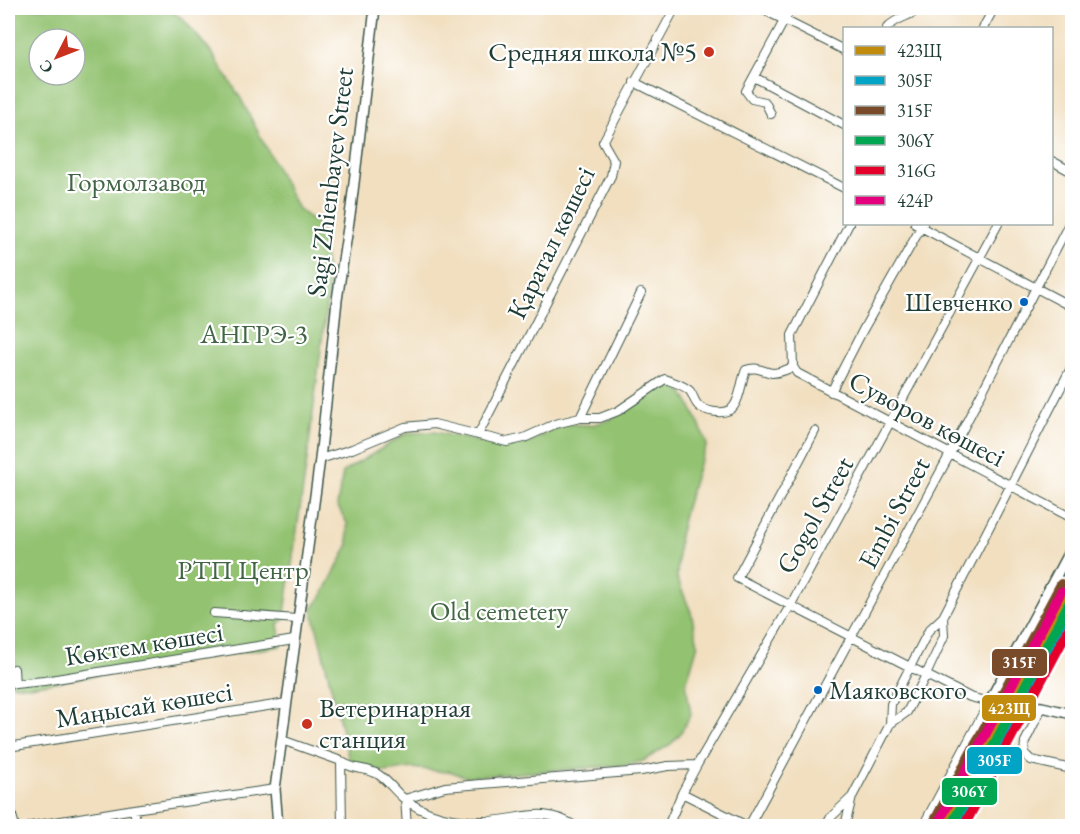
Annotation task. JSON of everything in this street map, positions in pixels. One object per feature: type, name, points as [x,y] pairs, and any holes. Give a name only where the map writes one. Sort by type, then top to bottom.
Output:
[{"type":"main road","name":"Sagi Zhienbayev Street","points":[[278,826],[276,789],[294,640],[320,459],[337,300],[351,208],[375,8]]},
{"type":"main road","points":[[1072,546],[989,702],[1042,707],[1072,714]]},
{"type":"street","name":"Қаратал көшесі","points":[[478,435],[611,176],[614,161],[603,142],[675,8]]},
{"type":"street","points":[[760,8],[843,50]]},
{"type":"street","points":[[771,114],[765,102],[752,99],[746,91],[791,8]]},
{"type":"street","points":[[889,27],[895,21],[920,8]]},
{"type":"street","points":[[984,27],[994,8]]},
{"type":"street","points":[[754,77],[843,124]]},
{"type":"street","points":[[634,82],[843,187]]},
{"type":"street","points":[[1053,162],[1072,172]]},
{"type":"street","name":"Embi Street","points":[[748,826],[950,454],[1072,218]]},
{"type":"street","points":[[320,459],[352,449],[405,427],[434,424],[507,442],[524,438],[555,424],[580,418],[600,418],[618,411],[665,379],[689,391],[700,407],[723,412],[730,411],[734,406],[746,370],[757,367],[772,373],[793,367],[792,335],[848,225]]},
{"type":"street","points":[[831,392],[920,225],[1072,307]]},
{"type":"street","name":"Gogol Street","points":[[668,826],[697,765],[790,606],[997,225]]},
{"type":"street","points":[[580,418],[641,293]]},
{"type":"street","points":[[845,826],[852,797],[890,724],[891,704],[929,630],[943,617],[1072,366]]},
{"type":"street","name":"Суворов көшесі","points":[[793,367],[797,373],[890,424],[1072,518]]},
{"type":"street","points":[[815,431],[737,578],[970,697],[989,702],[923,826]]},
{"type":"street","points":[[214,613],[297,619]]},
{"type":"street","points":[[890,724],[907,712],[926,675],[944,636],[943,617]]},
{"type":"street","name":"Көктем көшесі","points":[[11,670],[15,684],[44,681],[294,640]]},
{"type":"street","name":"Маңысай көшесі","points":[[8,746],[287,703]]},
{"type":"street","points":[[1042,707],[1025,742],[1024,753],[1031,760],[1072,769]]},
{"type":"street","points":[[282,740],[341,761],[348,767],[378,773],[405,799],[429,813],[444,817],[486,821],[544,814],[574,826]]},
{"type":"street","points":[[8,746],[8,802],[15,826]]},
{"type":"street","points":[[341,761],[342,826]]},
{"type":"street","points":[[405,799],[445,787],[697,765]]},
{"type":"street","points":[[31,826],[276,789]]},
{"type":"street","points":[[682,793],[748,826]]},
{"type":"street","points":[[826,826],[831,817],[852,797]]},
{"type":"street","points":[[405,799],[407,826]]},
{"type":"street","points":[[134,809],[137,826]]},
{"type":"green space","points":[[8,8],[166,8],[182,18],[212,53],[240,97],[298,209],[320,226],[329,285],[284,620],[278,624],[281,646],[30,686],[8,684],[8,656],[14,668],[18,667],[8,655]]},
{"type":"green space","name":"Old cemetery","points":[[659,386],[674,386],[682,392],[695,415],[707,445],[699,464],[679,538],[677,578],[691,612],[698,644],[686,684],[691,714],[680,734],[671,744],[643,761],[626,765],[466,777],[449,771],[412,768],[385,772],[350,764],[312,609],[323,594],[348,546],[347,523],[337,505],[343,472],[407,433],[435,432],[504,447],[529,443],[567,424],[591,425],[609,420]]},
{"type":"green space","points":[[1072,557],[1072,580],[1021,679],[1009,674]]},
{"type":"green space","points":[[995,709],[1004,710],[942,826],[929,826],[989,713]]},
{"type":"transit line","name":"315F","points":[[935,820],[1061,584]]},
{"type":"transit line","name":"423Щ","points":[[946,826],[1072,590]]},
{"type":"transit line","name":"424Р","points":[[940,820],[1061,592]]},
{"type":"transit line","name":"306Y","points":[[951,826],[1072,598]]},
{"type":"transit line","name":"305F","points":[[959,826],[1072,615]]},
{"type":"transit line","name":"316G","points":[[964,826],[1072,623]]},
{"type":"place","name":"Средняя школа №5","points":[[709,52]]},
{"type":"place","name":"Шевченко","points":[[1024,302]]},
{"type":"place","name":"Маяковского","points":[[818,690]]},
{"type":"place","name":"Ветеринарная станция","points":[[307,724]]},
{"type":"park label","name":"Гормолзавод","points":[[136,182]]},
{"type":"park label","name":"АНГРЭ-3","points":[[254,334]]},
{"type":"park label","name":"РТП Центр","points":[[243,570]]}]
